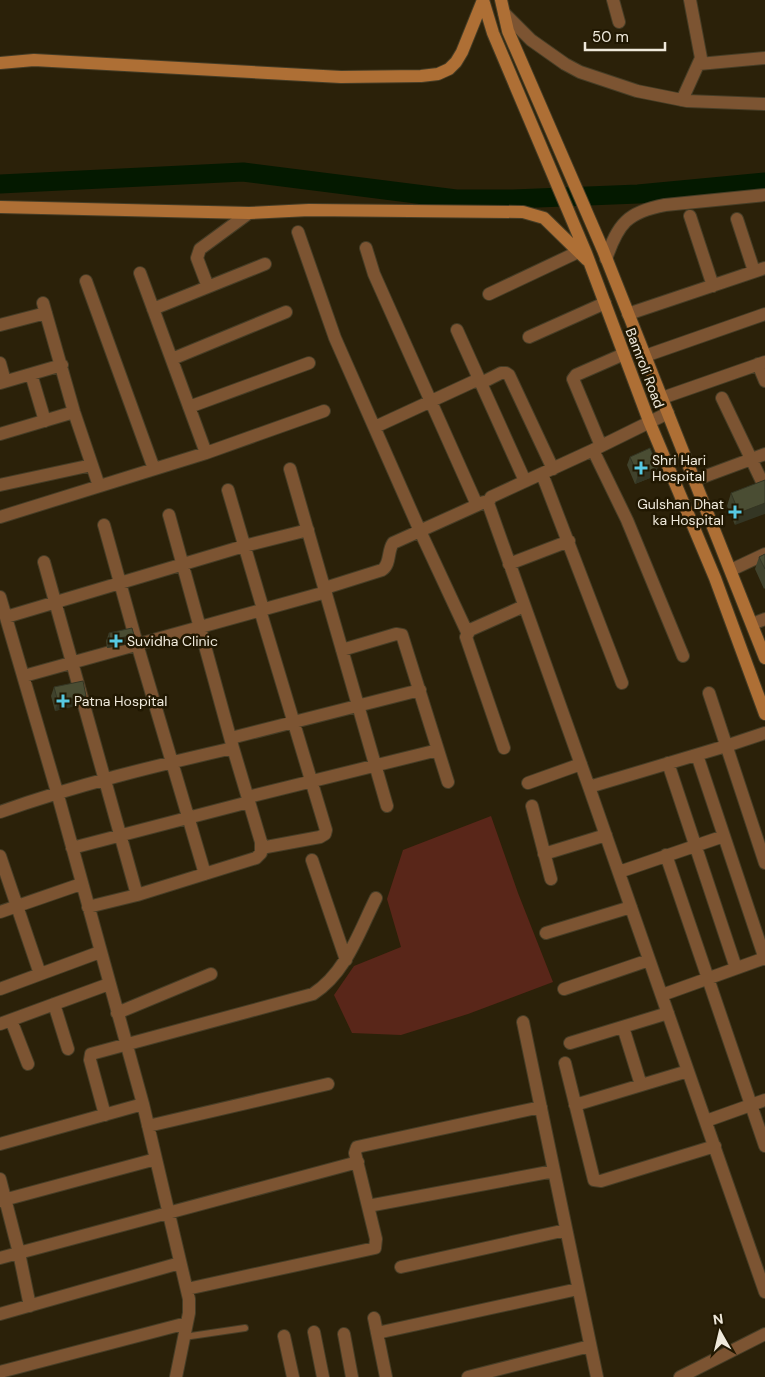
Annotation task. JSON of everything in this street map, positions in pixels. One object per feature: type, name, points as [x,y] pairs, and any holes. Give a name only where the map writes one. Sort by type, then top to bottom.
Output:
[{"type":"street","name":"Bamroli Road","points":[[483,0],[493,33],[605,303],[649,421],[716,578],[765,714]]},
{"type":"street","points":[[0,62],[34,60],[341,77],[438,74],[449,69],[456,62],[462,52],[483,0]]},
{"type":"street","name":"Bamroli Road","points":[[501,0],[508,31],[604,254],[765,658]]},
{"type":"street","points":[[613,0],[619,22]]},
{"type":"street","points":[[682,100],[699,64],[700,52],[690,0]]},
{"type":"street","points":[[504,13],[531,40],[565,64],[580,72],[637,90],[682,100],[765,104]]},
{"type":"street","points":[[699,64],[765,58]]},
{"type":"street","points":[[604,254],[620,228],[636,213],[652,207],[765,195]]},
{"type":"street","points":[[0,207],[249,213],[309,210],[523,212],[544,218],[584,255],[489,294]]},
{"type":"street","points":[[208,287],[197,258],[197,253],[249,213]]},
{"type":"street","points":[[690,216],[713,286]]},
{"type":"street","points":[[628,314],[760,270],[737,219]]},
{"type":"street","points":[[298,232],[335,338],[420,531],[468,632],[467,642],[504,748]]},
{"type":"street","points":[[366,248],[374,274],[431,401],[483,502],[489,508],[606,835],[765,1292]]},
{"type":"street","points":[[154,309],[265,264]]},
{"type":"street","points":[[140,273],[206,453]]},
{"type":"street","points":[[86,281],[154,469]]},
{"type":"street","points":[[529,337],[605,303]]},
{"type":"street","points":[[0,325],[44,308],[74,412],[99,486]]},
{"type":"street","points":[[172,359],[286,312]]},
{"type":"street","points":[[645,356],[765,314]]},
{"type":"street","points":[[457,330],[525,482]]},
{"type":"street","points":[[624,354],[576,375],[573,379],[597,448],[683,656]]},
{"type":"street","points":[[0,363],[2,382],[62,365]]},
{"type":"street","points":[[189,407],[309,363]]},
{"type":"street","points":[[662,398],[761,363],[765,381]]},
{"type":"street","points":[[375,427],[480,381],[504,372],[509,375],[547,471],[569,541],[622,683]]},
{"type":"street","points":[[31,374],[44,421]]},
{"type":"street","points":[[722,398],[765,488]]},
{"type":"street","points":[[0,518],[206,453],[324,411]]},
{"type":"street","points":[[0,434],[74,412]]},
{"type":"street","points":[[24,676],[261,610],[382,570],[388,564],[393,543],[668,413]]},
{"type":"street","points":[[695,480],[765,454]]},
{"type":"street","points":[[0,485],[92,465]]},
{"type":"street","points":[[290,469],[387,806]]},
{"type":"street","points":[[228,490],[293,722],[325,824],[325,834],[320,837],[261,848]]},
{"type":"street","points":[[88,906],[136,895],[256,858],[260,854],[261,848],[249,800],[169,515]]},
{"type":"street","points":[[104,525],[205,874]]},
{"type":"street","points":[[6,617],[244,546],[308,530]]},
{"type":"street","points":[[509,564],[569,541]]},
{"type":"street","points":[[731,570],[765,554]]},
{"type":"street","points":[[44,562],[136,895]]},
{"type":"street","points":[[0,597],[57,792],[143,1104],[187,1289],[190,1305],[176,1377]]},
{"type":"street","points":[[468,632],[524,606]]},
{"type":"street","points":[[752,624],[765,618]]},
{"type":"street","points":[[342,650],[396,634],[402,635],[448,782]]},
{"type":"street","points":[[0,812],[57,792],[172,762],[293,722],[420,690]]},
{"type":"street","points":[[709,693],[765,863]]},
{"type":"street","points":[[589,787],[765,733]]},
{"type":"street","points":[[72,848],[121,837],[311,781],[438,750]]},
{"type":"street","points":[[662,995],[765,959],[697,755]]},
{"type":"street","points":[[668,763],[736,968]]},
{"type":"street","points":[[528,783],[581,764]]},
{"type":"street","points":[[532,806],[551,879]]},
{"type":"street","points":[[544,854],[606,835]]},
{"type":"street","points":[[619,872],[724,836]]},
{"type":"street","points":[[666,855],[765,1146]]},
{"type":"street","points":[[0,856],[40,974]]},
{"type":"street","points":[[312,860],[346,960]]},
{"type":"street","points":[[0,912],[81,884]]},
{"type":"street","points":[[105,1115],[90,1056],[94,1053],[126,1046],[313,994],[320,990],[346,960],[376,898]]},
{"type":"street","points":[[546,934],[631,907]]},
{"type":"street","points":[[0,989],[100,952]]},
{"type":"street","points":[[564,988],[649,960]]},
{"type":"street","points":[[117,1013],[211,974]]},
{"type":"street","points":[[28,1064],[5,1022],[109,984]]},
{"type":"street","points":[[54,1004],[68,1049]]},
{"type":"street","points":[[570,1042],[668,1013]]},
{"type":"street","points":[[524,1022],[597,1377]]},
{"type":"street","points":[[623,1027],[641,1085]]},
{"type":"street","points":[[565,1063],[593,1177],[598,1181],[714,1146]]},
{"type":"street","points":[[575,1105],[688,1071]]},
{"type":"street","points":[[148,1126],[328,1084]]},
{"type":"street","points":[[706,1121],[765,1100]]},
{"type":"street","points":[[0,1144],[143,1104]]},
{"type":"street","points":[[187,1289],[376,1248],[376,1239],[356,1149],[360,1146],[541,1107]]},
{"type":"street","points":[[3,1201],[156,1159]]},
{"type":"street","points":[[0,1258],[358,1162]]},
{"type":"street","points":[[368,1206],[554,1171]]},
{"type":"street","points":[[0,1179],[3,1201],[19,1253],[30,1306]]},
{"type":"street","points":[[400,1267],[566,1230]]},
{"type":"street","points":[[0,1314],[180,1264]]},
{"type":"street","points":[[378,1333],[578,1289]]},
{"type":"street","points":[[374,1318],[386,1377]]},
{"type":"street","points":[[0,1372],[187,1323]]},
{"type":"street","points":[[314,1332],[323,1377]]},
{"type":"street","points":[[344,1334],[352,1377]]},
{"type":"street","points":[[680,1377],[765,1334]]},
{"type":"street","points":[[284,1336],[293,1377]]},
{"type":"street","points":[[468,1377],[590,1346]]},
{"type":"lane","points":[[184,1337],[245,1328]]},
{"type":"shaded area","points":[[491,816],[518,893],[553,982],[468,1014],[401,1035],[352,1033],[334,995],[354,966],[401,947],[387,899],[403,850]]},
{"type":"building","points":[[650,448],[658,467],[638,475],[630,457]]},
{"type":"building","points":[[765,480],[765,503],[739,513],[731,493]]},
{"type":"building","points":[[765,554],[765,569],[759,557]]},
{"type":"building","points":[[132,628],[134,635],[110,640],[109,633]]},
{"type":"building","points":[[83,681],[86,696],[58,702],[54,687]]},
{"type":"waterway","points":[[0,184],[243,172],[456,199],[513,199],[638,194],[765,182]]},
{"type":"place","name":"Shri Hari Hospital","points":[[641,468]]},
{"type":"place","name":"Gulshan Dhat ka Hospital","points":[[735,512]]},
{"type":"place","name":"Suvidha Clinic","points":[[116,641]]},
{"type":"place","name":"Patna Hospital","points":[[63,701]]}]
